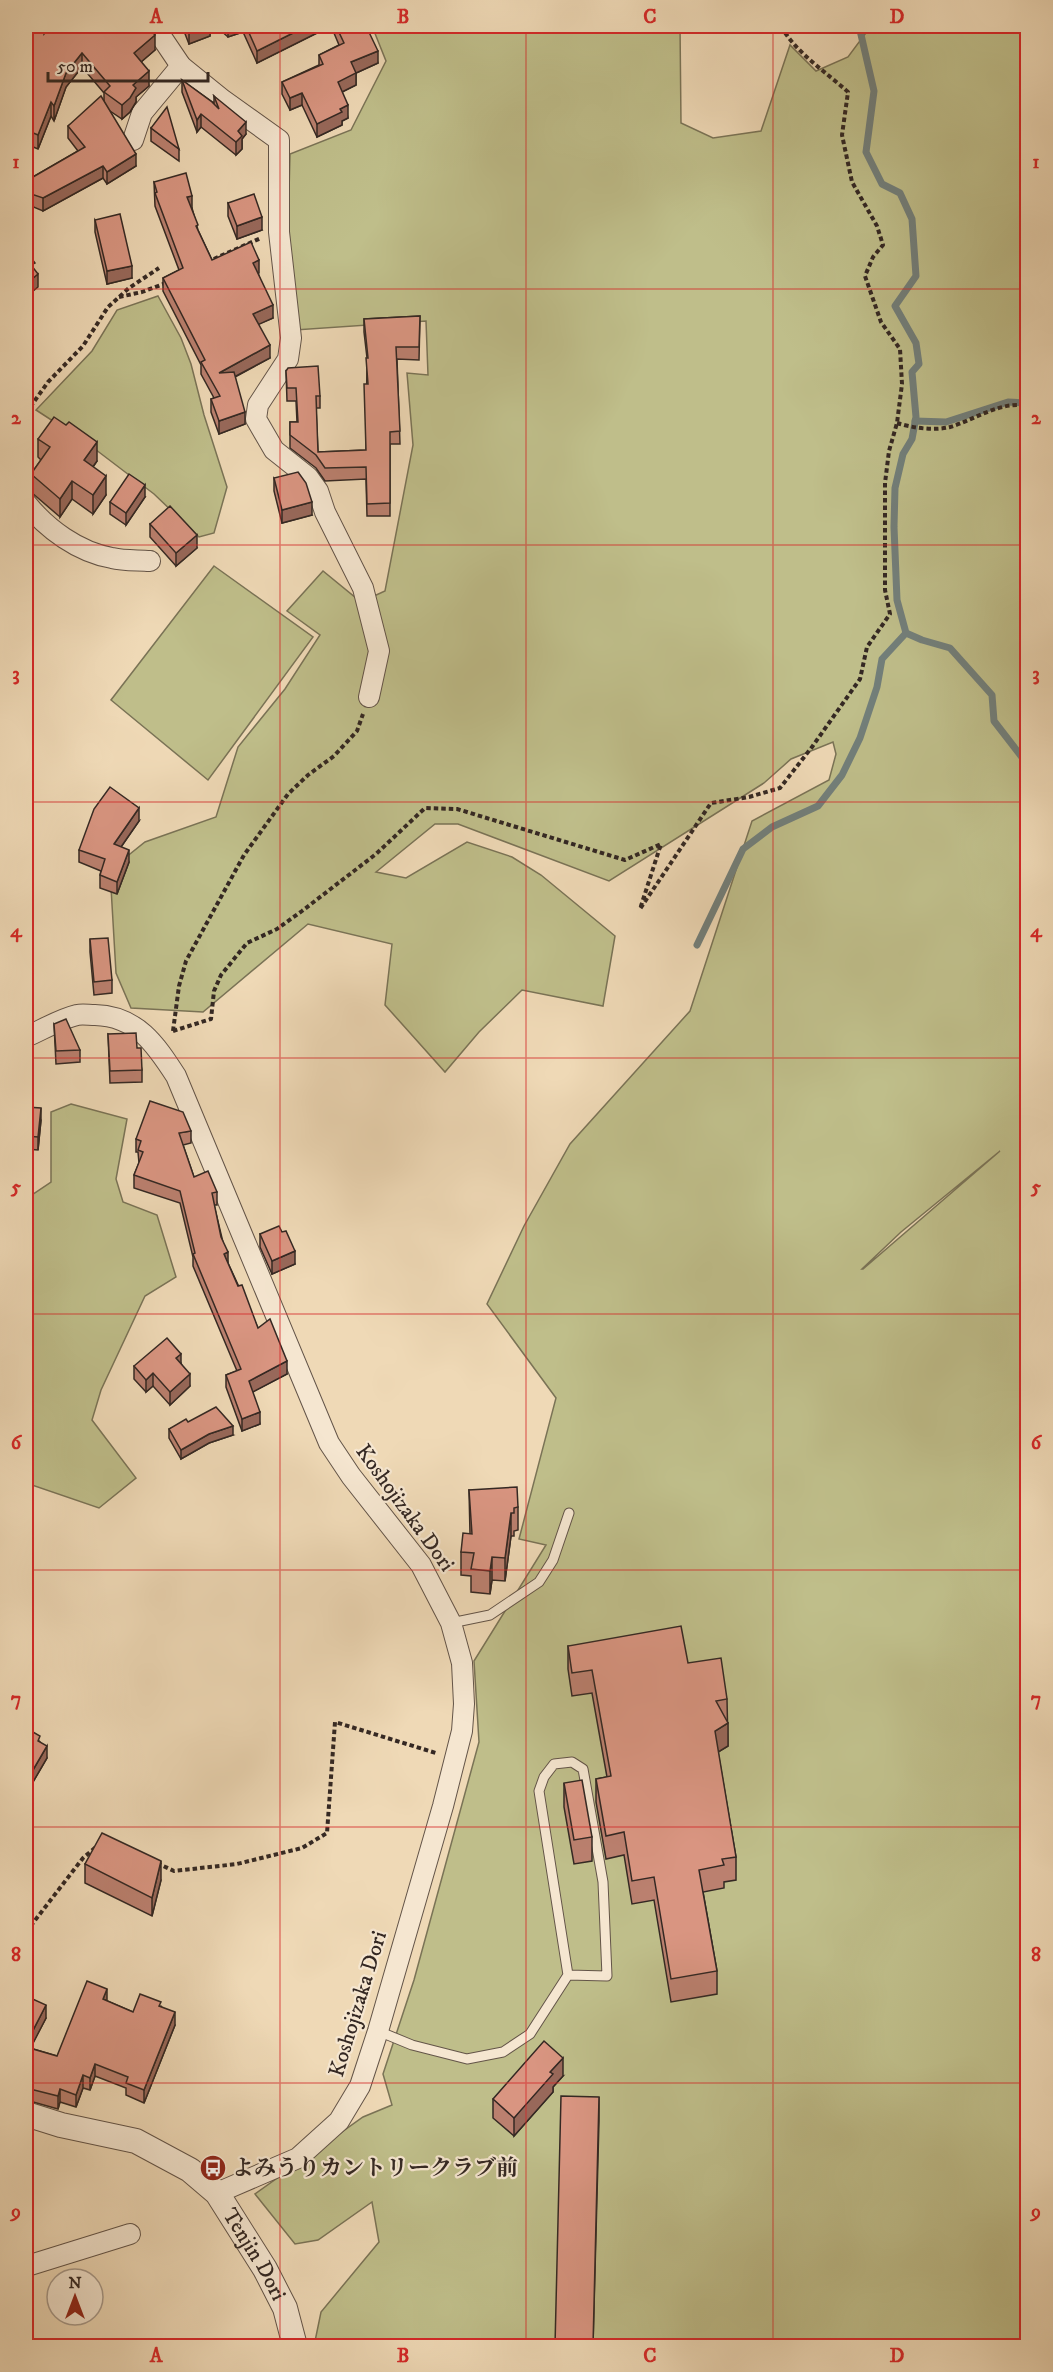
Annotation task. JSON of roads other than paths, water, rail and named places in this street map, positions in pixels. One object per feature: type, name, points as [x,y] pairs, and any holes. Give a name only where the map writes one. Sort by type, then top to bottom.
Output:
[{"type":"street","points":[[154,26],[181,66],[279,140],[279,232],[291,338],[288,359],[258,405],[256,419],[274,450],[308,477],[318,491],[325,512],[363,588],[379,651],[369,697]]},
{"type":"street","points":[[133,140],[142,113],[181,66]]},
{"type":"street","points":[[26,503],[56,532],[81,549],[111,558],[150,561]]},
{"type":"street","name":"Koshojizaka Dori","points":[[26,1037],[77,1015],[102,1015],[124,1021],[144,1032],[160,1052],[176,1076],[329,1443],[351,1476],[421,1565],[451,1623],[462,1662],[464,1704],[462,1731],[378,2031],[360,2086],[339,2121],[298,2158],[217,2193]]},
{"type":"street","name":"Tenjin Dori","points":[[26,2114],[61,2125],[136,2141],[190,2170],[217,2193],[265,2269],[285,2308],[295,2346]]},
{"type":"street","points":[[26,2263],[27,2266],[130,2234]]},
{"type":"lane","points":[[451,1623],[490,1615],[539,1582],[553,1560],[569,1513]]},
{"type":"lane","points":[[378,2031],[412,2045],[467,2059],[502,2052],[530,2034],[568,1975],[539,1791],[544,1777],[554,1764],[572,1762],[583,1769],[603,1882],[607,1976],[568,1975]]},
{"type":"waterway","points":[[859,26],[874,91],[866,152],[882,184],[900,193],[912,219],[916,276],[895,306],[916,343],[919,364],[912,372],[916,417],[912,439],[903,454],[895,488],[897,600],[906,633],[950,648],[992,695],[994,721],[1028,765]]},
{"type":"waterway","points":[[915,421],[946,422],[1008,402],[1028,403]]},
{"type":"waterway","points":[[697,945],[743,849],[772,827],[818,806],[842,775],[860,738],[877,687],[882,659],[906,633]]},
{"type":"place","name":"よみうりカントリークラブ前","points":[[213,2168]]}]
